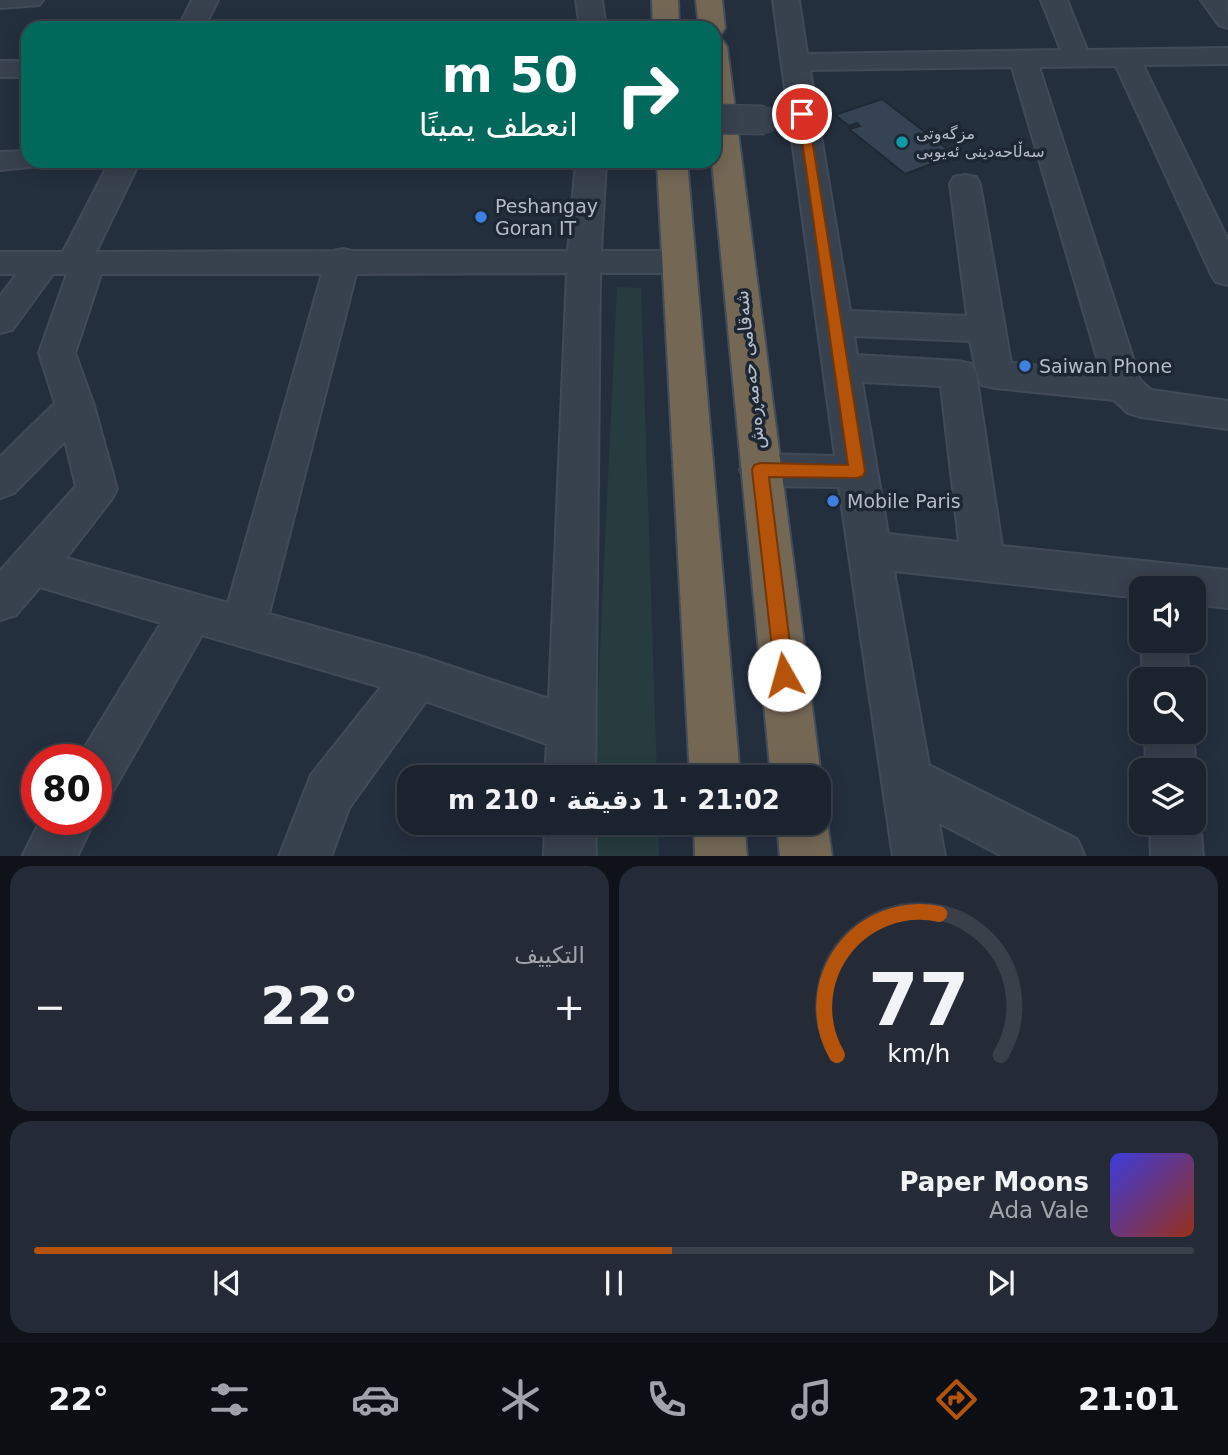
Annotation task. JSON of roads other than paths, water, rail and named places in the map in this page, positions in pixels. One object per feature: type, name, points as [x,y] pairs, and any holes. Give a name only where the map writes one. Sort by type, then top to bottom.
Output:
[{"type":"highway","points":[[665,0],[666,21]]},
{"type":"highway","points":[[709,0],[711,21]]},
{"type":"highway","name":"شەقامی حەمەڕەش","points":[[721,111],[795,765]]},
{"type":"highway","points":[[672,168],[714,765]]},
{"type":"highway","points":[[720,835],[721,856]]},
{"type":"highway","points":[[804,835],[806,856]]},
{"type":"street","points":[[0,0],[30,0]]},
{"type":"street","points":[[194,21],[205,0]]},
{"type":"street","points":[[590,0],[592,21]]},
{"type":"street","points":[[786,0],[869,550],[919,856]]},
{"type":"street","points":[[1054,0],[1077,58]]},
{"type":"street","points":[[1214,0],[1228,20]]},
{"type":"street","points":[[794,62],[1024,61],[1228,56]]},
{"type":"street","points":[[1126,58],[1228,274]]},
{"type":"street","points":[[1024,61],[1124,387],[1141,402],[1228,415]]},
{"type":"street","points":[[0,69],[21,69]]},
{"type":"street","points":[[721,119],[765,120]]},
{"type":"street","points":[[0,161],[21,160]]},
{"type":"street","points":[[0,321],[69,262],[121,168]]},
{"type":"street","points":[[570,765],[584,261],[591,168]]},
{"type":"street","points":[[964,184],[986,329],[977,374],[983,563]]},
{"type":"street","points":[[243,627],[343,260]]},
{"type":"street","points":[[0,263],[343,260],[678,262]]},
{"type":"street","points":[[0,601],[97,489],[75,406],[57,353],[69,262]]},
{"type":"street","points":[[834,323],[986,329]]},
{"type":"street","points":[[841,368],[977,374],[1124,387]]},
{"type":"street","points":[[0,482],[75,406]]},
{"type":"street","points":[[760,470],[857,471]]},
{"type":"street","points":[[869,550],[1129,581]]},
{"type":"street","points":[[32,566],[417,676],[571,730]]},
{"type":"street","points":[[1206,588],[1228,589]]},
{"type":"street","points":[[112,747],[191,612]]},
{"type":"street","points":[[304,856],[329,793],[417,676]]},
{"type":"street","points":[[907,780],[1059,856]]},
{"type":"street","points":[[48,856],[60,835]]},
{"type":"street","points":[[570,835],[570,856]]},
{"type":"street","points":[[1176,835],[1177,856]]},
{"type":"place","name":"مزگەوتی سەڵاحەدینی ئەیوبی","points":[[902,142]]},
{"type":"place","name":"Peshangay Goran IT","points":[[481,217]]},
{"type":"place","name":"Saiwan Phone","points":[[1025,366]]},
{"type":"place","name":"Mobile Paris","points":[[833,501]]}]
